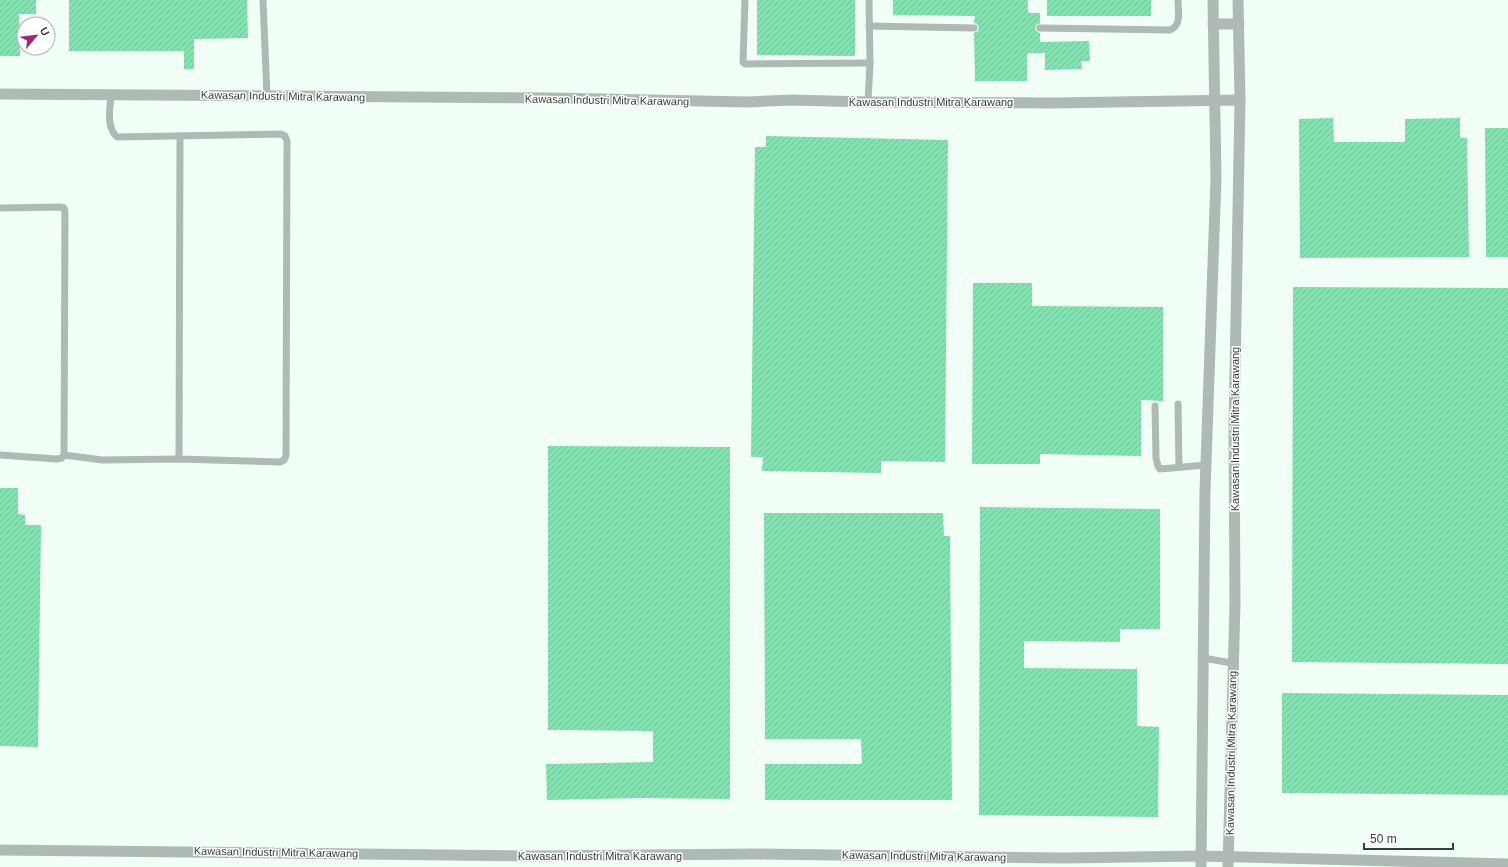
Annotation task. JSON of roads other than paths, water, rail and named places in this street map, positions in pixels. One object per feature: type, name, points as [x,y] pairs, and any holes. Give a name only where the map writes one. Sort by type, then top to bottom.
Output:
[{"type":"street","points":[[1201,862],[1206,465],[1216,178],[1213,0]]},
{"type":"street","name":"Kawasan Industri Mitra Karawang","points":[[1228,862],[1232,663],[1235,603],[1234,428],[1240,100],[1238,0]]},
{"type":"street","points":[[1213,24],[1239,24]]},
{"type":"street","name":"Kawasan Industri Mitra Karawang","points":[[0,94],[554,98],[748,102],[792,100],[1053,103],[1240,100]]},
{"type":"street","name":"Kawasan Industri Mitra Karawang","points":[[0,850],[535,856],[762,854],[1064,858],[1201,862],[1508,864]]},
{"type":"lane","points":[[263,0],[267,96]]},
{"type":"lane","points":[[745,0],[743,62],[745,64],[870,63]]},
{"type":"lane","points":[[868,102],[870,63],[869,0]]},
{"type":"lane","points":[[1040,28],[1170,30],[1175,28],[1178,24],[1178,0]]},
{"type":"lane","points":[[869,26],[974,28]]},
{"type":"lane","points":[[0,455],[57,459],[62,458],[64,455],[102,460],[178,459],[280,462],[284,460],[286,456],[287,141],[285,136],[281,134],[117,137],[112,133],[110,127],[111,94]]},
{"type":"lane","points":[[178,459],[180,136]]},
{"type":"lane","points":[[0,208],[60,207],[65,210],[64,455]]},
{"type":"lane","points":[[1178,404],[1179,467]]},
{"type":"lane","points":[[1155,406],[1156,458],[1160,469],[1206,465]]},
{"type":"lane","points":[[1203,658],[1232,663]]}]
